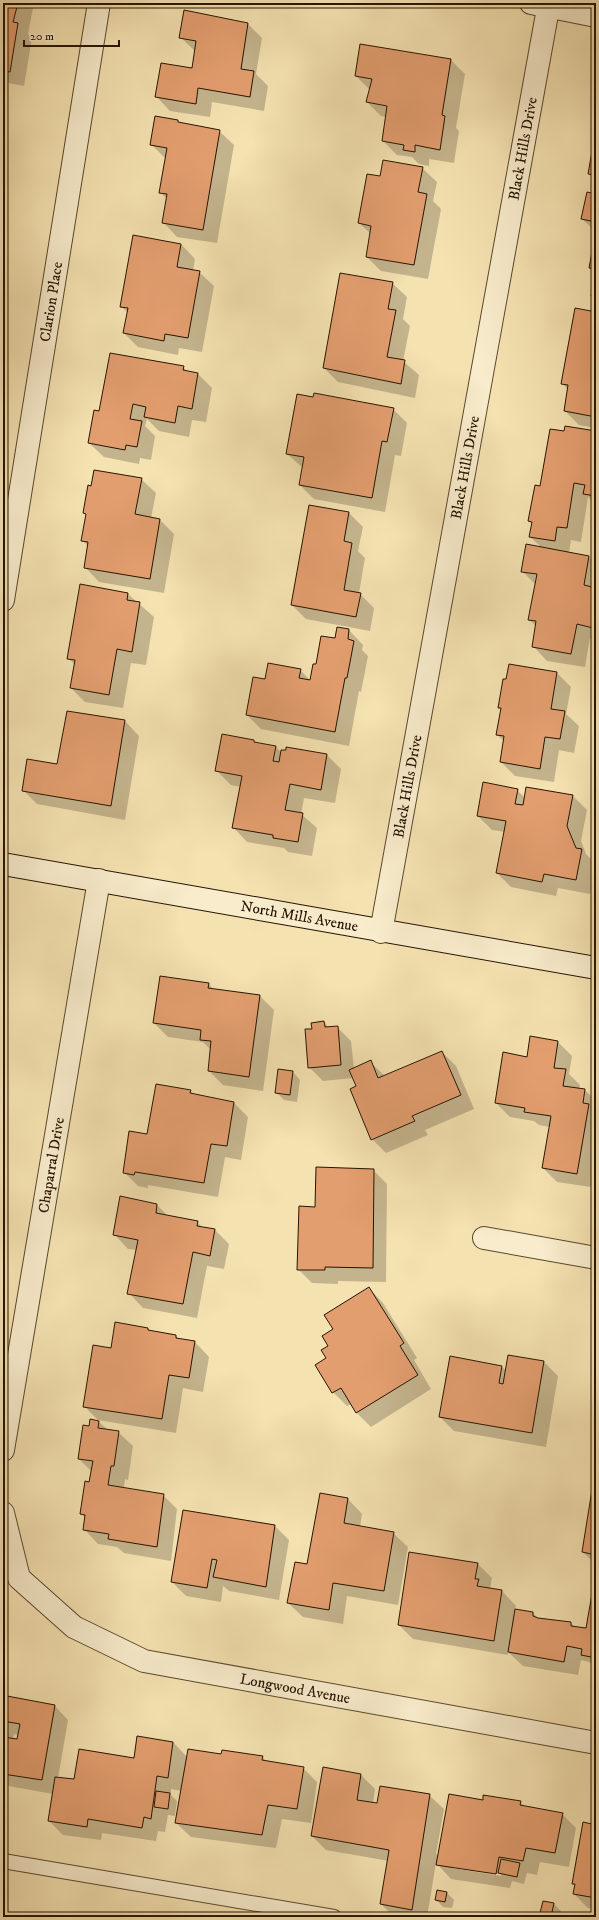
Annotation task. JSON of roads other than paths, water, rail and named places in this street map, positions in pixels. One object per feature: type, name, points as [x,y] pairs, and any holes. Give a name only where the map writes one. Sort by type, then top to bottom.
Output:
[{"type":"street","name":"Clarion Place","points":[[3,600],[99,3]]},
{"type":"street","points":[[542,4],[596,16]]},
{"type":"street","name":"Black Hills Drive","points":[[381,932],[542,4]]},
{"type":"street","name":"North Mills Avenue","points":[[3,864],[99,880],[381,932],[596,968]]},
{"type":"street","name":"Chaparral Drive","points":[[3,1450],[99,880]]},
{"type":"street","points":[[484,1238],[596,1258]]},
{"type":"street","name":"Longwood Avenue","points":[[3,1513],[19,1578],[74,1627],[144,1661],[596,1743]]},
{"type":"lane","points":[[3,1861],[334,1917]]}]
